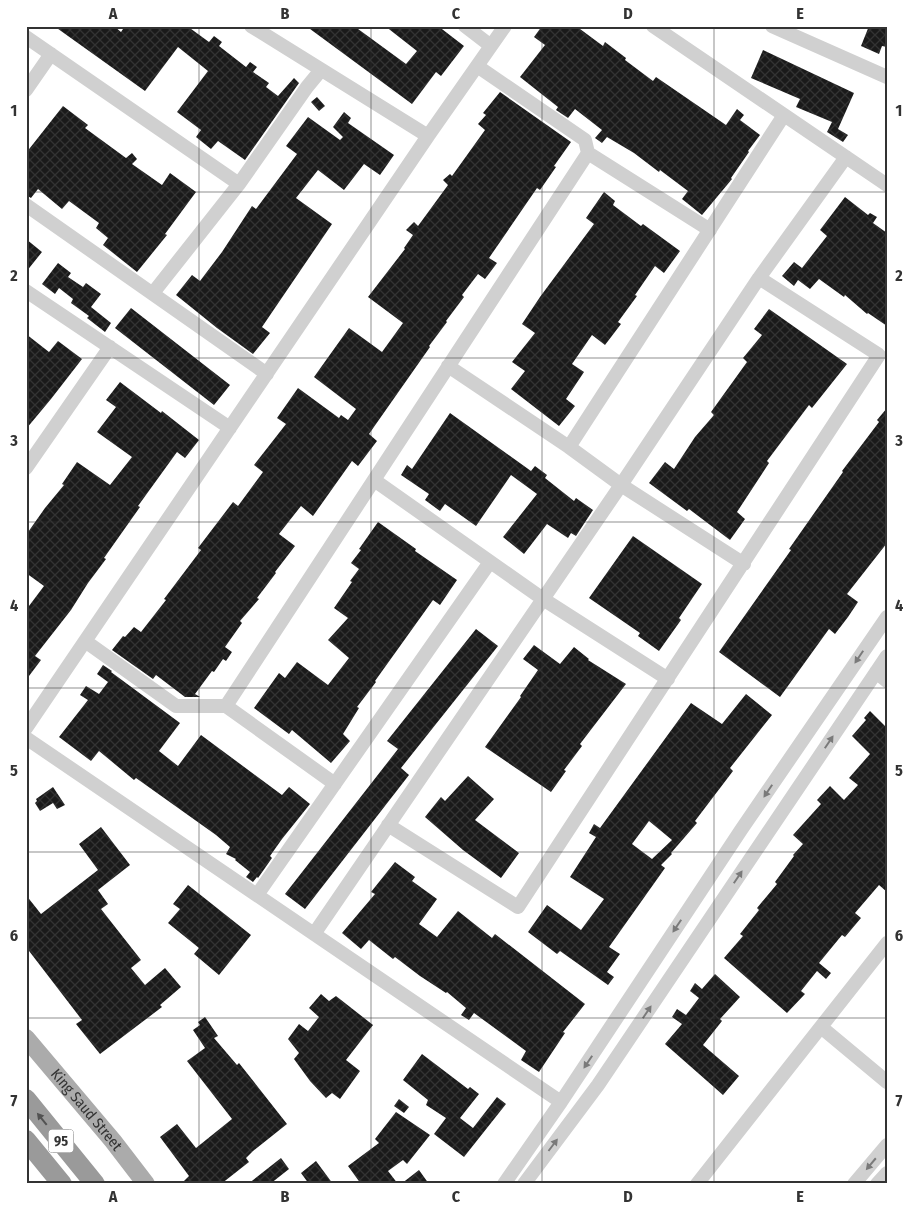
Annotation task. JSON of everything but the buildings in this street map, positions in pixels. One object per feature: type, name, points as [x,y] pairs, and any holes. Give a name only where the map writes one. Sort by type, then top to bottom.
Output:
[{"type":"highway","name":"95","points":[[26,1099],[96,1184]]},
{"type":"highway","name":"95","points":[[26,1140],[62,1184]]},
{"type":"main road","name":"King Saud Street","points":[[26,1038],[114,1141],[146,1184]]},
{"type":"street","points":[[251,26],[428,136]]},
{"type":"street","points":[[465,26],[491,46]]},
{"type":"street","points":[[26,728],[428,136],[505,26]]},
{"type":"street","points":[[772,26],[887,77]]},
{"type":"street","points":[[658,28],[887,185]]},
{"type":"street","points":[[26,37],[239,184]]},
{"type":"street","points":[[26,90],[51,54]]},
{"type":"street","points":[[477,66],[585,140],[588,153],[710,230]]},
{"type":"street","points":[[153,294],[239,184],[307,86],[321,70]]},
{"type":"street","points":[[569,447],[784,116]]},
{"type":"street","points":[[226,706],[588,153]]},
{"type":"street","points":[[314,934],[621,485],[759,278],[846,157]]},
{"type":"street","points":[[26,204],[267,374]]},
{"type":"street","points":[[388,825],[518,908],[879,355],[759,278]]},
{"type":"street","points":[[26,291],[230,428]]},
{"type":"street","points":[[28,463],[110,347]]},
{"type":"street","points":[[448,366],[569,447],[621,485],[744,564]]},
{"type":"street","points":[[374,480],[543,599],[668,679]]},
{"type":"street","points":[[257,895],[490,562]]},
{"type":"street","points":[[504,1184],[561,1102],[741,830],[887,617]]},
{"type":"street","points":[[85,641],[176,706],[226,706],[335,784]]},
{"type":"street","points":[[524,1184],[598,1085],[881,676],[887,656]]},
{"type":"street","points":[[26,738],[561,1102]]},
{"type":"street","points":[[697,1184],[887,943]]},
{"type":"street","points":[[821,1026],[887,1082]]},
{"type":"street","points":[[854,1184],[887,1145]]},
{"type":"street","points":[[877,1184],[887,1172]]}]
